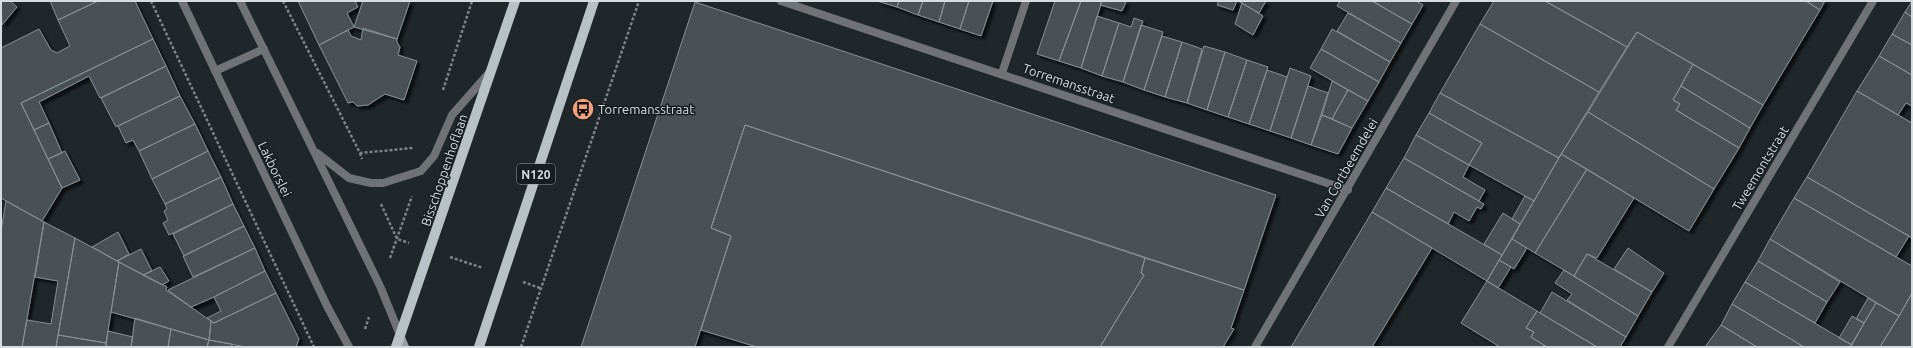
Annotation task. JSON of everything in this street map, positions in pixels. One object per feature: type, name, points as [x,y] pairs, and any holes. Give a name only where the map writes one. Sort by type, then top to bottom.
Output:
[{"type":"main road","name":"Bisschoppenhoflaan","points":[[396,347],[515,1]]},
{"type":"main road","name":"N120","points":[[479,347],[594,1]]},
{"type":"main road","points":[[400,335],[405,347]]},
{"type":"street","name":"Lakborslei","points":[[182,1],[327,306],[349,347]]},
{"type":"street","points":[[240,1],[316,152],[380,286],[400,335]]},
{"type":"street","name":"Torremansstraat","points":[[781,1],[1002,73],[1348,190]]},
{"type":"street","points":[[1002,73],[1026,1]]},
{"type":"street","name":"Van Cortbeemdelei","points":[[1255,347],[1348,190],[1456,1]]},
{"type":"street","name":"Tweemontstraat","points":[[1668,347],[1873,1]]},
{"type":"street","points":[[215,71],[264,49]]},
{"type":"street","points":[[316,152],[349,178],[371,183],[383,183],[421,171],[434,156],[452,115],[493,68]]},
{"type":"path","points":[[151,1],[314,347]]},
{"type":"path","points":[[283,1],[360,153],[418,148]]},
{"type":"path","points":[[521,347],[540,288],[640,1]]},
{"type":"path","points":[[397,239],[540,288]]},
{"type":"building","points":[[1,1],[10,1],[17,7],[2,25]]},
{"type":"building","points":[[50,1],[98,1],[58,20]]},
{"type":"building","points":[[98,1],[135,1],[153,39],[21,103],[62,188],[42,221],[1,198],[1,48],[39,29],[51,50],[57,53],[70,46],[58,20]]},
{"type":"building","points":[[298,1],[355,1],[358,7],[347,13],[354,27],[319,45]]},
{"type":"building","points":[[363,1],[410,1],[397,39],[354,27]]},
{"type":"building","points":[[877,1],[899,1],[897,7]]},
{"type":"building","points":[[899,1],[923,1],[918,15],[897,7]]},
{"type":"building","points":[[923,1],[945,1],[939,22],[918,15]]},
{"type":"building","points":[[945,1],[969,1],[960,29],[939,22]]},
{"type":"building","points":[[969,1],[993,1],[981,36],[960,29]]},
{"type":"building","points":[[1055,1],[1081,1],[1059,61],[1037,54]]},
{"type":"building","points":[[1081,1],[1102,1],[1081,68],[1059,61]]},
{"type":"building","points":[[1102,1],[1126,2],[1122,11],[1100,5]]},
{"type":"building","points":[[1219,1],[1237,1],[1233,10],[1217,5]]},
{"type":"building","points":[[1238,1],[1266,1],[1259,13]]},
{"type":"building","points":[[1340,1],[1372,1],[1412,24],[1401,43],[1337,6]]},
{"type":"building","points":[[1372,1],[1416,1],[1423,5],[1412,24]]},
{"type":"building","points":[[1494,1],[1545,1],[1627,47],[1599,92],[1480,24]]},
{"type":"building","points":[[1545,1],[1806,1],[1820,10],[1763,105],[1637,32],[1627,47]]},
{"type":"building","points":[[1806,1],[1825,1],[1820,10]]},
{"type":"building","points":[[1912,1],[1912,17],[1905,12]]},
{"type":"building","points":[[695,2],[1276,195],[1244,290],[745,125],[711,228],[731,236],[695,347],[581,347]]},
{"type":"building","points":[[1242,3],[1263,16],[1253,35],[1235,24]]},
{"type":"building","points":[[1905,12],[1912,17],[1912,45],[1892,34]]},
{"type":"building","points":[[1348,13],[1401,43],[1390,62],[1337,31]]},
{"type":"building","points":[[1097,16],[1119,23],[1102,76],[1081,68]]},
{"type":"building","points":[[1134,18],[1143,21],[1123,82],[1102,76],[1119,23],[1131,27]]},
{"type":"building","points":[[1480,24],[1599,92],[1559,158],[1440,93]]},
{"type":"building","points":[[1141,25],[1163,32],[1144,90],[1123,82]]},
{"type":"building","points":[[363,28],[397,39],[400,47],[398,55],[417,61],[404,100],[385,94],[368,105],[357,106],[353,102],[348,103],[319,45],[348,30],[351,36],[361,40]]},
{"type":"building","points":[[1332,29],[1390,62],[1379,82],[1321,49]]},
{"type":"building","points":[[1637,32],[1693,64],[1673,100],[1680,104],[1676,110],[1739,148],[1714,189],[1588,112]]},
{"type":"building","points":[[1892,34],[1912,45],[1912,75],[1879,56]]},
{"type":"building","points":[[1162,36],[1182,42],[1165,97],[1144,90]]},
{"type":"building","points":[[153,39],[166,66],[100,98],[89,76],[39,102],[49,123],[34,130],[21,103]]},
{"type":"building","points":[[1182,42],[1202,49],[1187,103],[1165,97]]},
{"type":"building","points":[[1204,46],[1225,52],[1207,110],[1187,103]]},
{"type":"building","points":[[1321,49],[1379,82],[1368,101],[1310,68]]},
{"type":"building","points":[[1225,52],[1247,60],[1228,117],[1207,110]]},
{"type":"building","points":[[1879,56],[1912,75],[1912,106],[1906,103],[1898,115],[1857,91]]},
{"type":"building","points":[[1247,60],[1268,67],[1249,124],[1228,117]]},
{"type":"building","points":[[1693,64],[1763,105],[1750,128],[1681,86]]},
{"type":"building","points":[[166,66],[180,96],[116,127],[101,98]]},
{"type":"building","points":[[1290,68],[1311,76],[1291,138],[1270,131]]},
{"type":"building","points":[[1267,70],[1287,77],[1270,131],[1249,124]]},
{"type":"building","points":[[1332,81],[1348,90],[1332,119],[1322,115]]},
{"type":"building","points":[[1308,86],[1328,93],[1311,145],[1291,138]]},
{"type":"building","points":[[1681,86],[1750,128],[1739,148],[1676,110],[1680,104],[1673,100]]},
{"type":"building","points":[[1348,90],[1368,101],[1352,128],[1332,119]]},
{"type":"building","points":[[1857,91],[1912,123],[1912,238],[1807,177]]},
{"type":"building","points":[[1440,93],[1559,158],[1534,201],[1469,165],[1482,143],[1429,113]]},
{"type":"building","points":[[180,96],[195,124],[139,151],[133,140],[126,143],[118,126]]},
{"type":"building","points":[[1588,112],[1714,189],[1689,231],[1561,154]]},
{"type":"building","points":[[1429,113],[1482,143],[1469,165],[1416,135]]},
{"type":"building","points":[[1322,115],[1352,128],[1338,154],[1311,145]]},
{"type":"building","points":[[49,123],[62,153],[48,159],[34,130]]},
{"type":"building","points":[[195,124],[208,151],[152,179],[139,151]]},
{"type":"building","points":[[745,125],[1145,258],[1141,273],[1144,275],[1100,347],[757,347],[701,330],[731,236],[711,228]]},
{"type":"building","points":[[1416,135],[1469,165],[1463,177],[1485,190],[1479,201],[1404,158]]},
{"type":"building","points":[[65,151],[80,180],[62,188],[48,159]]},
{"type":"building","points":[[208,151],[221,177],[165,204],[152,179]]},
{"type":"building","points":[[1561,154],[1587,169],[1535,253],[1512,239]]},
{"type":"building","points":[[1404,158],[1484,204],[1481,209],[1477,207],[1469,221],[1454,212],[1448,224],[1386,188]]},
{"type":"building","points":[[1587,169],[1634,198],[1597,258],[1587,254],[1574,276],[1535,253]]},
{"type":"building","points":[[221,177],[233,204],[169,235],[163,223],[168,220],[164,211],[167,209],[165,204]]},
{"type":"building","points":[[1807,177],[1909,236],[1896,257],[1794,198]]},
{"type":"building","points":[[1386,188],[1502,255],[1487,281],[1372,212]]},
{"type":"building","points":[[1525,196],[1534,201],[1520,224],[1512,219]]},
{"type":"building","points":[[1794,198],[1912,266],[1912,293],[1899,316],[1770,239]]},
{"type":"building","points":[[6,201],[44,222],[22,347],[1,347],[1,231]]},
{"type":"building","points":[[233,204],[244,226],[184,256],[173,234]]},
{"type":"building","points":[[1372,212],[1432,248],[1372,347],[1291,347]]},
{"type":"building","points":[[1503,213],[1520,224],[1502,255],[1484,244]]},
{"type":"building","points":[[44,222],[75,238],[56,347],[22,347],[27,320],[51,324],[58,281],[35,277]]},
{"type":"building","points":[[244,226],[255,248],[193,277],[183,256]]},
{"type":"building","points":[[118,232],[129,254],[117,261],[92,247]]},
{"type":"building","points":[[75,238],[119,262],[106,343],[58,335]]},
{"type":"building","points":[[1512,239],[1527,248],[1514,269],[1499,260]]},
{"type":"building","points":[[1770,239],[1840,282],[1827,302],[1758,261]]},
{"type":"building","points":[[255,248],[265,271],[214,297],[191,307],[168,290]]},
{"type":"building","points":[[1628,248],[1664,273],[1652,292],[1614,269]]},
{"type":"building","points":[[141,249],[152,271],[143,275],[117,261]]},
{"type":"building","points":[[1587,254],[1652,292],[1638,316],[1574,276]]},
{"type":"building","points":[[1145,258],[1244,290],[1231,328],[1234,329],[1223,347],[1100,347],[1144,275],[1141,273]]},
{"type":"building","points":[[1499,260],[1511,267],[1498,288],[1487,281]]},
{"type":"building","points":[[1758,261],[1827,302],[1815,323],[1745,282]]},
{"type":"building","points":[[119,262],[167,287],[166,290],[211,321],[209,340],[111,312]]},
{"type":"building","points":[[160,267],[169,281],[162,285],[143,275]]},
{"type":"building","points":[[1564,270],[1638,316],[1626,337],[1567,300],[1572,294],[1555,283]]},
{"type":"building","points":[[265,271],[276,293],[214,323],[207,318],[221,311],[214,297]]},
{"type":"building","points":[[1487,281],[1537,311],[1526,328],[1534,332],[1531,337],[1547,347],[1500,347],[1461,323]]},
{"type":"building","points":[[1745,282],[1852,345],[1850,347],[1804,347],[1732,304]]},
{"type":"building","points":[[1552,292],[1626,337],[1620,347],[1597,347],[1540,313]]},
{"type":"building","points":[[276,293],[299,339],[296,347],[246,347],[209,340],[211,321],[214,323]]},
{"type":"building","points":[[1912,293],[1912,347],[1880,347],[1899,316]]},
{"type":"building","points":[[1868,298],[1876,303],[1864,323],[1856,319]]},
{"type":"building","points":[[1876,303],[1899,316],[1880,347],[1850,347]]},
{"type":"building","points":[[1732,304],[1804,347],[1757,347],[1721,325]]},
{"type":"building","points":[[1537,311],[1597,347],[1547,347],[1531,337],[1534,332],[1526,328]]},
{"type":"building","points":[[1852,316],[1864,323],[1852,345],[1839,338]]},
{"type":"building","points":[[135,318],[171,329],[168,347],[131,347]]},
{"type":"building","points":[[1721,325],[1757,347],[1705,347]]},
{"type":"building","points":[[171,329],[209,340],[207,347],[168,347]]},
{"type":"building","points":[[108,331],[133,337],[131,347],[106,347]]},
{"type":"building","points":[[58,335],[106,343],[106,347],[56,347]]},
{"type":"building","points":[[209,340],[232,344],[232,347],[207,347]]},
{"type":"place","name":"Torremansstraat","points":[[583,109]]}]
